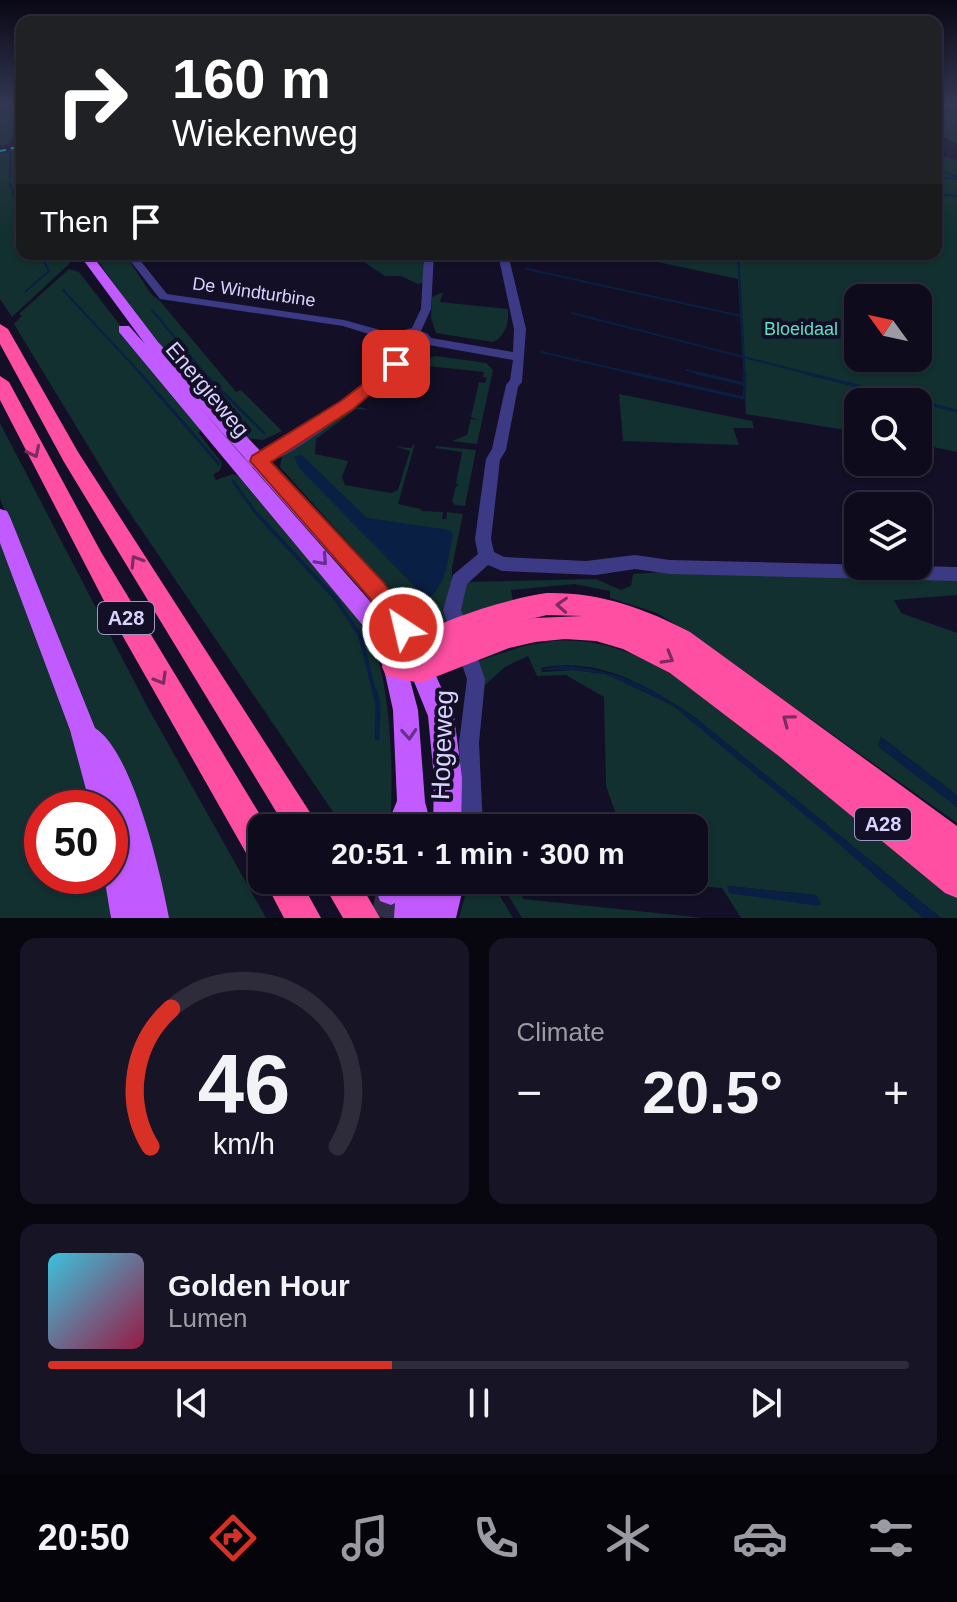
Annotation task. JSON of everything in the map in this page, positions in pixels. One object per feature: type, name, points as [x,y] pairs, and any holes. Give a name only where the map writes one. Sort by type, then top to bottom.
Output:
[{"type":"highway","name":"A28","points":[[0,329],[71,457],[295,814]]},
{"type":"highway","name":"A28","points":[[0,382],[43,469],[160,677],[248,825]]},
{"type":"highway","name":"A28","points":[[410,662],[546,604],[595,608],[639,619],[698,651],[957,846]]},
{"type":"highway","name":"A28","points":[[462,641],[565,627],[596,629],[655,650],[679,664],[790,747],[957,881]]},
{"type":"highway","points":[[289,894],[304,918]]},
{"type":"highway","points":[[347,894],[363,918]]},
{"type":"main road","name":"Energieweg","points":[[83,260],[147,359],[376,590],[410,662]]},
{"type":"main road","points":[[0,517],[83,730],[100,790]]},
{"type":"main road","name":"Hogeweg","points":[[410,662],[410,814]]},
{"type":"main road","name":"Hogeweg","points":[[410,662],[441,716],[448,778],[447,814]]},
{"type":"main road","points":[[83,730],[99,751],[131,815],[144,858],[153,918]]},
{"type":"main road","points":[[123,894],[127,918]]},
{"type":"main road","points":[[404,894],[416,917]]},
{"type":"main road","points":[[416,917],[426,894]]},
{"type":"main road","points":[[440,918],[446,894]]},
{"type":"street","name":"De Windturbine","points":[[135,260],[164,297],[344,323],[391,337]]},
{"type":"street","points":[[416,331],[426,309],[429,260]]},
{"type":"street","points":[[504,260],[520,329],[499,450],[502,465],[491,492],[483,539],[487,556],[502,564],[637,571],[670,567],[957,574]]},
{"type":"street","points":[[400,352],[389,344],[391,337],[400,332],[416,331]]},
{"type":"street","points":[[416,331],[424,344]]},
{"type":"street","points":[[250,460],[347,405],[400,352],[424,344],[514,355]]},
{"type":"street","name":"Hogeweg","points":[[472,814],[469,743],[477,685],[452,610],[457,583],[463,574],[487,556]]},
{"type":"street","points":[[454,918],[460,894]]},
{"type":"green space","points":[[16,148],[16,260],[69,260],[70,263],[12,317],[0,299],[0,152]]},
{"type":"green space","name":"Bloeidaal","points":[[942,156],[957,160],[957,452],[932,447],[932,388],[844,388],[844,430],[746,414],[738,279],[648,260],[942,260]]},
{"type":"green space","points":[[97,260],[129,260],[151,294],[236,392],[241,390],[282,431],[263,440],[245,438],[149,333]]},
{"type":"green space","points":[[423,260],[424,282],[418,284],[401,276],[385,276],[364,262]]},
{"type":"green space","points":[[69,269],[79,272],[200,429],[199,434],[222,463],[220,470],[213,475],[216,480],[233,474],[239,476],[364,623],[373,644],[386,695],[391,751],[391,814],[334,814],[119,497],[14,324],[22,316],[19,314]]},
{"type":"green space","points":[[443,292],[440,302],[508,309],[504,332],[493,342],[436,333],[431,318],[432,297]]},
{"type":"green space","points":[[436,356],[486,363],[493,370],[477,444],[452,441],[467,435],[471,419],[478,420],[471,417],[479,382],[485,383],[487,378],[483,377],[484,372],[418,365],[420,359]]},
{"type":"green space","points":[[619,394],[752,421],[754,428],[733,428],[739,445],[623,441]]},
{"type":"green space","points":[[360,407],[369,410],[356,409],[316,439],[315,454],[348,461],[342,477],[345,485],[391,493],[398,490],[410,451],[397,447],[411,448],[415,443],[398,504],[421,511],[443,512],[442,519],[446,519],[447,512],[463,514],[452,567],[451,624],[434,628],[410,623],[362,558],[280,467],[282,455],[309,433],[329,419]]},
{"type":"green space","points":[[0,423],[147,706],[248,886],[248,894],[253,894],[266,918],[163,918],[128,823],[128,790],[116,790],[0,499]]},
{"type":"green space","points":[[436,446],[476,450],[465,506],[455,505],[452,501],[456,486],[459,486],[456,483],[462,452]]},
{"type":"green space","points":[[0,536],[93,790],[24,790],[24,894],[111,894],[110,918],[0,918]]},
{"type":"green space","points":[[633,574],[844,576],[844,580],[957,579],[957,595],[894,600],[901,613],[957,633],[957,795],[881,737],[878,746],[957,807],[957,823],[693,635],[657,613],[610,598],[610,591],[574,584],[511,590],[513,601],[459,621],[465,582],[596,579],[621,590],[631,586]]},
{"type":"green space","points":[[553,641],[609,646],[643,659],[692,687],[957,897],[957,918],[941,918],[697,719],[661,696],[604,670],[563,665],[541,668],[542,672],[573,670],[606,674],[672,705],[824,830],[923,918],[741,918],[722,888],[708,887],[708,814],[616,814],[606,786],[604,697],[566,675],[537,676],[528,656],[505,667],[485,685],[476,767],[475,662],[524,646]],"holes":[[[728,886],[816,895],[821,905],[729,893]]]},
{"type":"green space","points":[[465,894],[499,894],[513,918],[459,918]]},
{"type":"green space","points":[[507,894],[521,894],[523,899],[704,918],[522,918]]},
{"type":"water","points":[[302,455],[367,518],[450,530],[453,535],[446,569],[440,585],[430,597],[419,591],[299,468],[294,456]]},
{"type":"water","points":[[561,665],[601,671],[664,697],[697,719],[941,918],[923,918],[672,705],[606,674],[539,670]]},
{"type":"water","points":[[881,737],[957,795],[957,807],[878,746]]},
{"type":"water","points":[[727,886],[816,895],[821,902],[818,906],[729,893]]},
{"type":"waterway","points":[[0,153],[10,151],[10,178]]},
{"type":"waterway","points":[[942,171],[957,177]]},
{"type":"waterway","points":[[942,178],[957,179]]},
{"type":"waterway","points":[[10,183],[16,201]]},
{"type":"waterway","points":[[942,195],[957,196]]},
{"type":"waterway","points":[[26,291],[49,271],[43,260]]},
{"type":"waterway","points":[[738,260],[744,357]]},
{"type":"waterway","points":[[527,269],[741,316]]},
{"type":"waterway","points":[[63,290],[142,375]]},
{"type":"waterway","points":[[152,310],[206,375]]},
{"type":"waterway","points":[[572,313],[744,357]]},
{"type":"waterway","points":[[541,352],[641,375]]},
{"type":"waterway","points":[[744,357],[814,375]]},
{"type":"waterway","points":[[744,357],[745,374]]},
{"type":"waterway","points":[[686,370],[700,374]]},
{"type":"waterway","points":[[140,373],[219,464]]},
{"type":"waterway","points":[[632,373],[744,398],[745,384]]},
{"type":"waterway","points":[[806,373],[957,411]]},
{"type":"waterway","points":[[700,374],[745,384]]},
{"type":"waterway","points":[[700,374],[705,375]]},
{"type":"waterway","points":[[745,374],[745,384]]},
{"type":"waterway","points":[[206,375],[264,433]]},
{"type":"waterway","points":[[233,481],[258,516]]},
{"type":"waterway","points":[[257,514],[335,598],[360,635],[375,694]]},
{"type":"waterway","points":[[375,692],[378,705],[377,738]]},
{"type":"tunnel","points":[[385,918],[390,894]]},
{"type":"railway","points":[[0,151],[16,147]]},
{"type":"route","points":[[396,364],[347,405],[259,461],[376,590],[403,628]]}]
